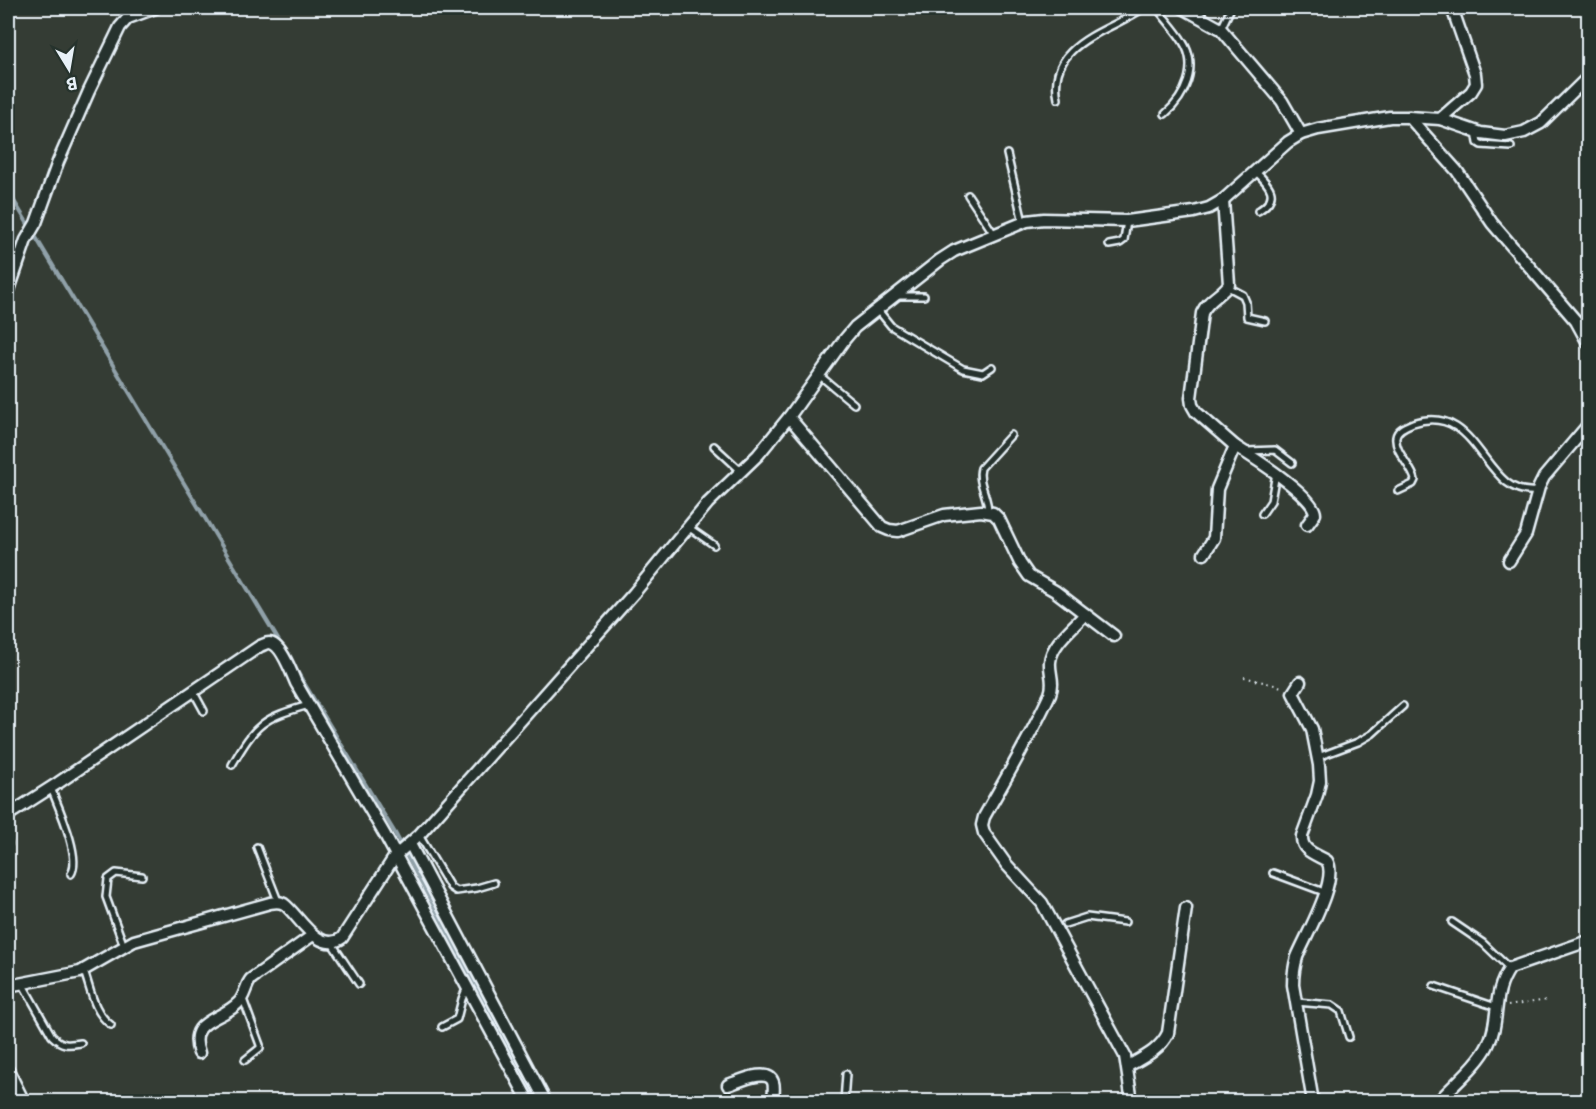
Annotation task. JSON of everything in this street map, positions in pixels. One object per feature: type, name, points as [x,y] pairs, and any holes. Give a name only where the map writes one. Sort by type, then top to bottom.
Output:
[{"type":"street","points":[[8,292],[26,240],[36,223],[58,162],[88,91],[120,27],[128,18],[155,8]]},
{"type":"street","points":[[1183,8],[1221,29],[1282,101],[1301,134]]},
{"type":"street","points":[[1440,119],[1472,92],[1476,84],[1475,74],[1452,8]]},
{"type":"street","points":[[8,986],[84,970],[134,941],[270,903],[278,902],[285,905],[313,935],[337,942],[342,938],[397,854],[419,835],[634,593],[708,503],[758,455],[789,417],[844,340],[877,309],[940,260],[1023,222],[1044,219],[1127,221],[1209,208],[1223,200],[1288,142],[1301,134],[1318,129],[1380,118],[1409,117],[1440,119],[1476,131],[1505,136],[1524,132],[1541,123],[1588,77]]},
{"type":"street","points":[[1409,117],[1457,171],[1492,223],[1585,330],[1588,343]]},
{"type":"street","points":[[1223,200],[1230,280],[1228,287],[1209,302],[1202,313],[1192,405],[1196,412],[1239,448],[1276,474],[1312,504],[1315,514],[1307,525]]},
{"type":"street","points":[[789,417],[874,519],[889,530],[898,531],[944,515],[988,511],[999,519],[1029,576],[1055,591],[1114,636]]},
{"type":"street","points":[[1509,561],[1526,534],[1537,491],[1544,477],[1588,425]]},
{"type":"street","points":[[1204,554],[1214,538],[1217,489],[1239,448]]},
{"type":"street","points":[[1085,614],[1051,655],[1049,665],[1052,679],[1051,690],[1036,723],[984,817],[982,825],[984,833],[1005,864],[1060,926],[1125,1056],[1132,1101]]},
{"type":"street","points":[[8,815],[260,646],[269,643],[278,648],[397,854],[529,1101]]},
{"type":"street","points":[[1296,686],[1294,696],[1312,729],[1320,781],[1301,844],[1327,861],[1330,866],[1314,924],[1293,971],[1293,985],[1313,1101]]},
{"type":"street","points":[[410,844],[546,1101]]},
{"type":"street","points":[[1128,1066],[1163,1043],[1168,1033],[1186,908]]},
{"type":"street","points":[[199,1053],[196,1040],[200,1027],[237,1005],[251,979],[313,935]]},
{"type":"street","points":[[1438,1101],[1482,1055],[1488,1045],[1503,978],[1510,968],[1588,941]]},
{"type":"street","points":[[8,1070],[24,1101]]},
{"type":"street","points":[[728,1085],[765,1075],[774,1082],[773,1101]]},
{"type":"lane","points":[[1059,99],[1056,80],[1061,63],[1068,55],[1084,41],[1144,8]]},
{"type":"lane","points":[[1157,8],[1183,41],[1190,59],[1188,83],[1177,102],[1165,114]]},
{"type":"lane","points":[[1221,29],[1231,8]]},
{"type":"lane","points":[[1476,131],[1481,145],[1511,147]]},
{"type":"lane","points":[[1007,154],[1023,222]]},
{"type":"lane","points":[[1255,171],[1268,184],[1271,195],[1270,200],[1258,211]]},
{"type":"lane","points":[[968,195],[994,234]]},
{"type":"lane","points":[[1110,245],[1124,240],[1127,221]]},
{"type":"lane","points":[[1228,287],[1243,295],[1247,317],[1264,321]]},
{"type":"lane","points":[[893,296],[924,296]]},
{"type":"lane","points":[[877,309],[891,326],[963,369],[983,373],[992,367]]},
{"type":"lane","points":[[819,375],[854,404]]},
{"type":"lane","points":[[1398,491],[1413,484],[1415,480],[1397,444],[1396,435],[1406,426],[1419,421],[1433,420],[1446,421],[1457,427],[1485,460],[1514,488],[1521,492],[1537,491]]},
{"type":"lane","points":[[988,511],[979,475],[981,468],[1011,435]]},
{"type":"lane","points":[[714,446],[741,471]]},
{"type":"lane","points":[[1239,448],[1275,450],[1292,462]]},
{"type":"lane","points":[[1262,514],[1271,501],[1276,474]]},
{"type":"lane","points":[[688,527],[714,545]]},
{"type":"lane","points":[[193,691],[204,711]]},
{"type":"lane","points":[[232,765],[252,732],[262,724],[279,714],[309,705]]},
{"type":"lane","points":[[1317,757],[1358,742],[1372,734],[1403,706]]},
{"type":"lane","points":[[51,788],[73,852],[75,864],[71,874]]},
{"type":"lane","points":[[419,835],[450,886],[456,891],[494,883]]},
{"type":"lane","points":[[258,847],[278,902]]},
{"type":"lane","points":[[124,946],[106,897],[108,879],[116,873],[123,872],[142,876]]},
{"type":"lane","points":[[1273,873],[1324,892]]},
{"type":"lane","points":[[1060,926],[1087,917],[1125,922]]},
{"type":"lane","points":[[1452,922],[1483,943],[1510,968]]},
{"type":"lane","points":[[331,942],[359,984]]},
{"type":"lane","points":[[84,970],[97,1010],[102,1018],[111,1025]]},
{"type":"lane","points":[[22,983],[52,1036],[58,1042],[68,1045],[81,1043]]},
{"type":"lane","points":[[442,1027],[458,1019],[467,986]]},
{"type":"lane","points":[[1434,986],[1496,1008]]},
{"type":"lane","points":[[242,998],[260,1045],[260,1048],[245,1060]]},
{"type":"lane","points":[[1296,1002],[1332,1005],[1341,1011],[1350,1037]]},
{"type":"lane","points":[[844,1101],[846,1074]]},
{"type":"path","points":[[1244,677],[1296,686]]},
{"type":"path","points":[[1496,1008],[1547,1000]]},
{"type":"waterway","points":[[8,191],[282,646]]},
{"type":"waterway","points":[[295,668],[395,833],[538,1102]]}]
